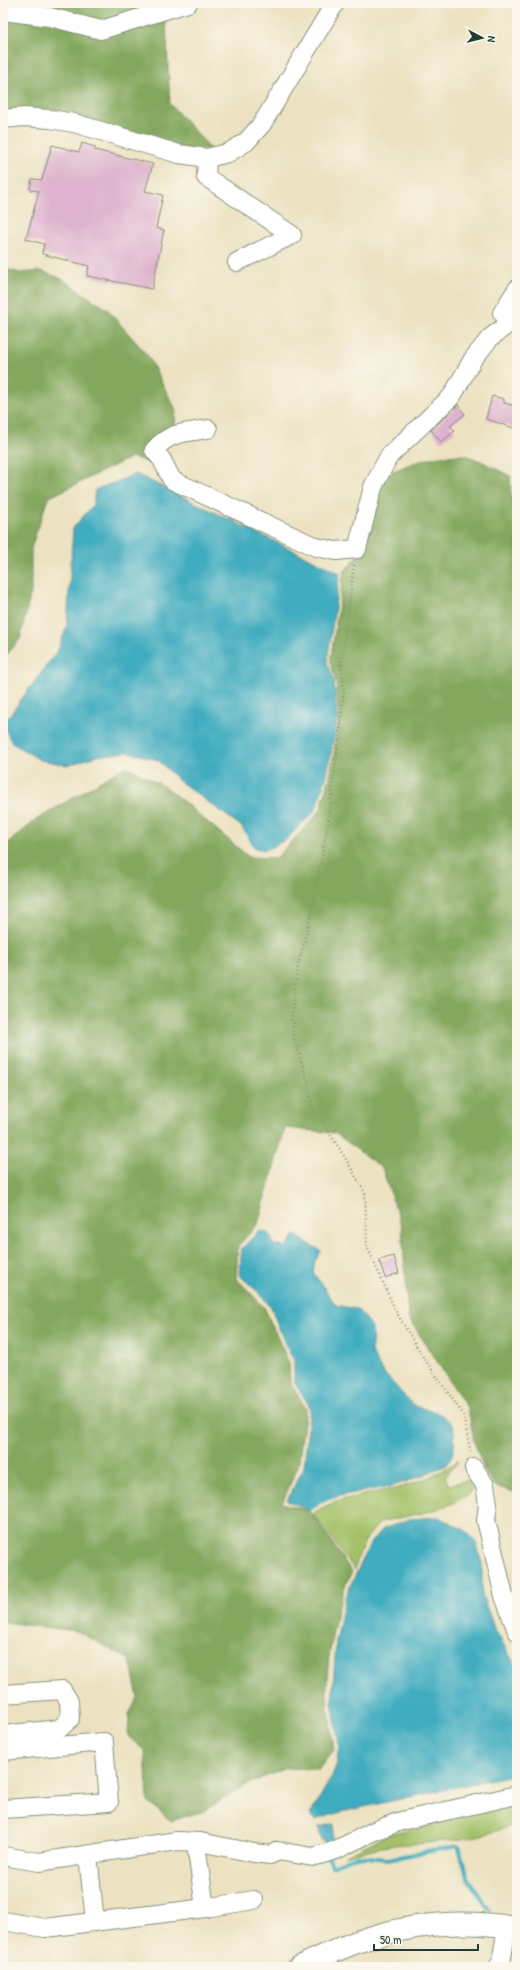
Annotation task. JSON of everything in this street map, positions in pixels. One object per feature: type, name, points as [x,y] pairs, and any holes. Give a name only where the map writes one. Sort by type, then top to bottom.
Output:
[{"type":"main road","points":[[299,1967],[369,1938],[413,1928],[477,1923],[512,1927]]},
{"type":"street","points":[[3,11],[50,18],[101,30],[154,9],[188,3]]},
{"type":"street","points":[[3,119],[24,117],[74,123],[179,154],[207,158],[228,153],[246,142],[262,124],[334,4]]},
{"type":"street","points":[[207,158],[206,177],[292,235],[237,262]]},
{"type":"street","points":[[208,429],[176,434],[163,440],[154,450],[172,480],[316,547],[336,551],[357,549],[373,487],[390,456],[452,396],[473,359],[490,338],[514,321],[502,313],[517,289]]},
{"type":"street","points":[[474,1468],[485,1486],[488,1504],[486,1520],[504,1596],[517,1632]]},
{"type":"street","points":[[3,1694],[62,1690],[69,1701],[70,1719],[59,1729],[3,1735]]},
{"type":"street","points":[[3,1751],[104,1742],[109,1802],[3,1808]]},
{"type":"street","points":[[3,1856],[39,1862],[177,1841],[200,1842],[270,1855],[278,1851],[313,1857],[329,1852],[374,1831],[401,1821],[517,1795]]},
{"type":"street","points":[[200,1842],[197,1851],[205,1908]]},
{"type":"street","points":[[88,1855],[95,1922]]},
{"type":"street","points":[[3,1921],[39,1928],[205,1908],[254,1900]]},
{"type":"street","points":[[498,1967],[512,1927]]},
{"type":"path","points":[[357,549],[341,665],[344,686],[342,712],[328,823],[310,919],[298,965],[291,1019],[293,1023],[293,1035],[307,1080],[313,1108],[343,1154],[365,1193],[367,1246],[395,1310],[423,1357],[463,1414],[474,1468]]},
{"type":"green space","points":[[3,3],[165,3],[170,104],[211,149],[181,148],[10,110],[3,106]]},
{"type":"green space","points":[[3,268],[20,273],[41,271],[60,278],[107,309],[148,356],[176,410],[175,427],[145,448],[154,464],[132,457],[48,498],[31,548],[31,592],[20,639],[3,659]]},
{"type":"green space","points":[[465,455],[481,461],[510,476],[512,507],[517,510],[517,1493],[495,1486],[485,1472],[474,1441],[468,1409],[408,1317],[402,1227],[382,1168],[335,1133],[285,1128],[258,1224],[238,1246],[236,1278],[264,1307],[289,1363],[290,1383],[306,1408],[298,1466],[282,1503],[310,1511],[352,1572],[346,1583],[341,1598],[333,1633],[328,1669],[327,1698],[334,1750],[318,1769],[286,1768],[248,1784],[204,1811],[171,1821],[148,1802],[145,1751],[128,1736],[129,1714],[138,1697],[130,1660],[77,1631],[3,1622],[3,847],[36,820],[126,766],[167,788],[249,857],[276,858],[320,811],[330,777],[339,721],[336,680],[330,662],[344,572],[364,548],[386,474],[413,463],[439,456]]},
{"type":"green space","points":[[458,1461],[445,1477],[449,1485],[469,1480],[478,1485],[461,1499],[442,1508],[381,1523],[369,1534],[358,1557],[355,1570],[313,1514],[330,1504],[341,1500],[398,1488],[414,1483],[436,1474]]},
{"type":"green space","points":[[517,1803],[517,1823],[486,1834],[469,1838],[437,1842],[387,1846],[344,1856],[390,1834]]},
{"type":"water","points":[[136,474],[340,573],[327,662],[334,680],[337,721],[327,775],[315,811],[287,839],[266,850],[255,848],[241,826],[178,780],[158,760],[127,752],[97,756],[68,765],[40,760],[12,743],[3,724],[58,650],[67,626],[73,528],[93,505],[95,490]]},
{"type":"water","points":[[259,1231],[269,1233],[274,1245],[286,1247],[295,1235],[321,1251],[315,1261],[313,1272],[336,1305],[357,1309],[371,1325],[373,1337],[371,1351],[382,1371],[413,1405],[440,1414],[453,1424],[454,1445],[452,1455],[447,1465],[392,1486],[348,1494],[327,1500],[310,1511],[287,1500],[304,1467],[310,1407],[294,1382],[294,1361],[285,1344],[271,1307],[257,1291],[239,1275],[242,1248]]},
{"type":"water","points":[[438,1517],[465,1530],[476,1542],[482,1563],[482,1595],[494,1628],[517,1668],[517,1774],[341,1812],[315,1820],[310,1815],[333,1774],[337,1763],[339,1745],[332,1702],[336,1642],[345,1597],[371,1542],[383,1529],[410,1519]]},
{"type":"water","points":[[334,1824],[332,1846],[327,1846],[321,1837],[318,1827]]},
{"type":"building","points":[[82,143],[95,147],[95,150],[153,164],[145,191],[163,195],[156,228],[164,230],[152,289],[87,276],[89,266],[42,254],[44,244],[26,239],[39,191],[30,190],[32,179],[42,180],[52,145],[79,152]]},
{"type":"building","points":[[492,396],[504,399],[504,403],[517,406],[517,429],[486,419]]},
{"type":"building","points":[[458,405],[465,414],[450,426],[455,431],[441,442],[431,430]]},
{"type":"building","points":[[394,1256],[399,1273],[385,1278],[379,1260]]},
{"type":"waterway","points":[[329,1857],[332,1866],[357,1856],[387,1859],[458,1846],[469,1880],[489,1910]]}]
